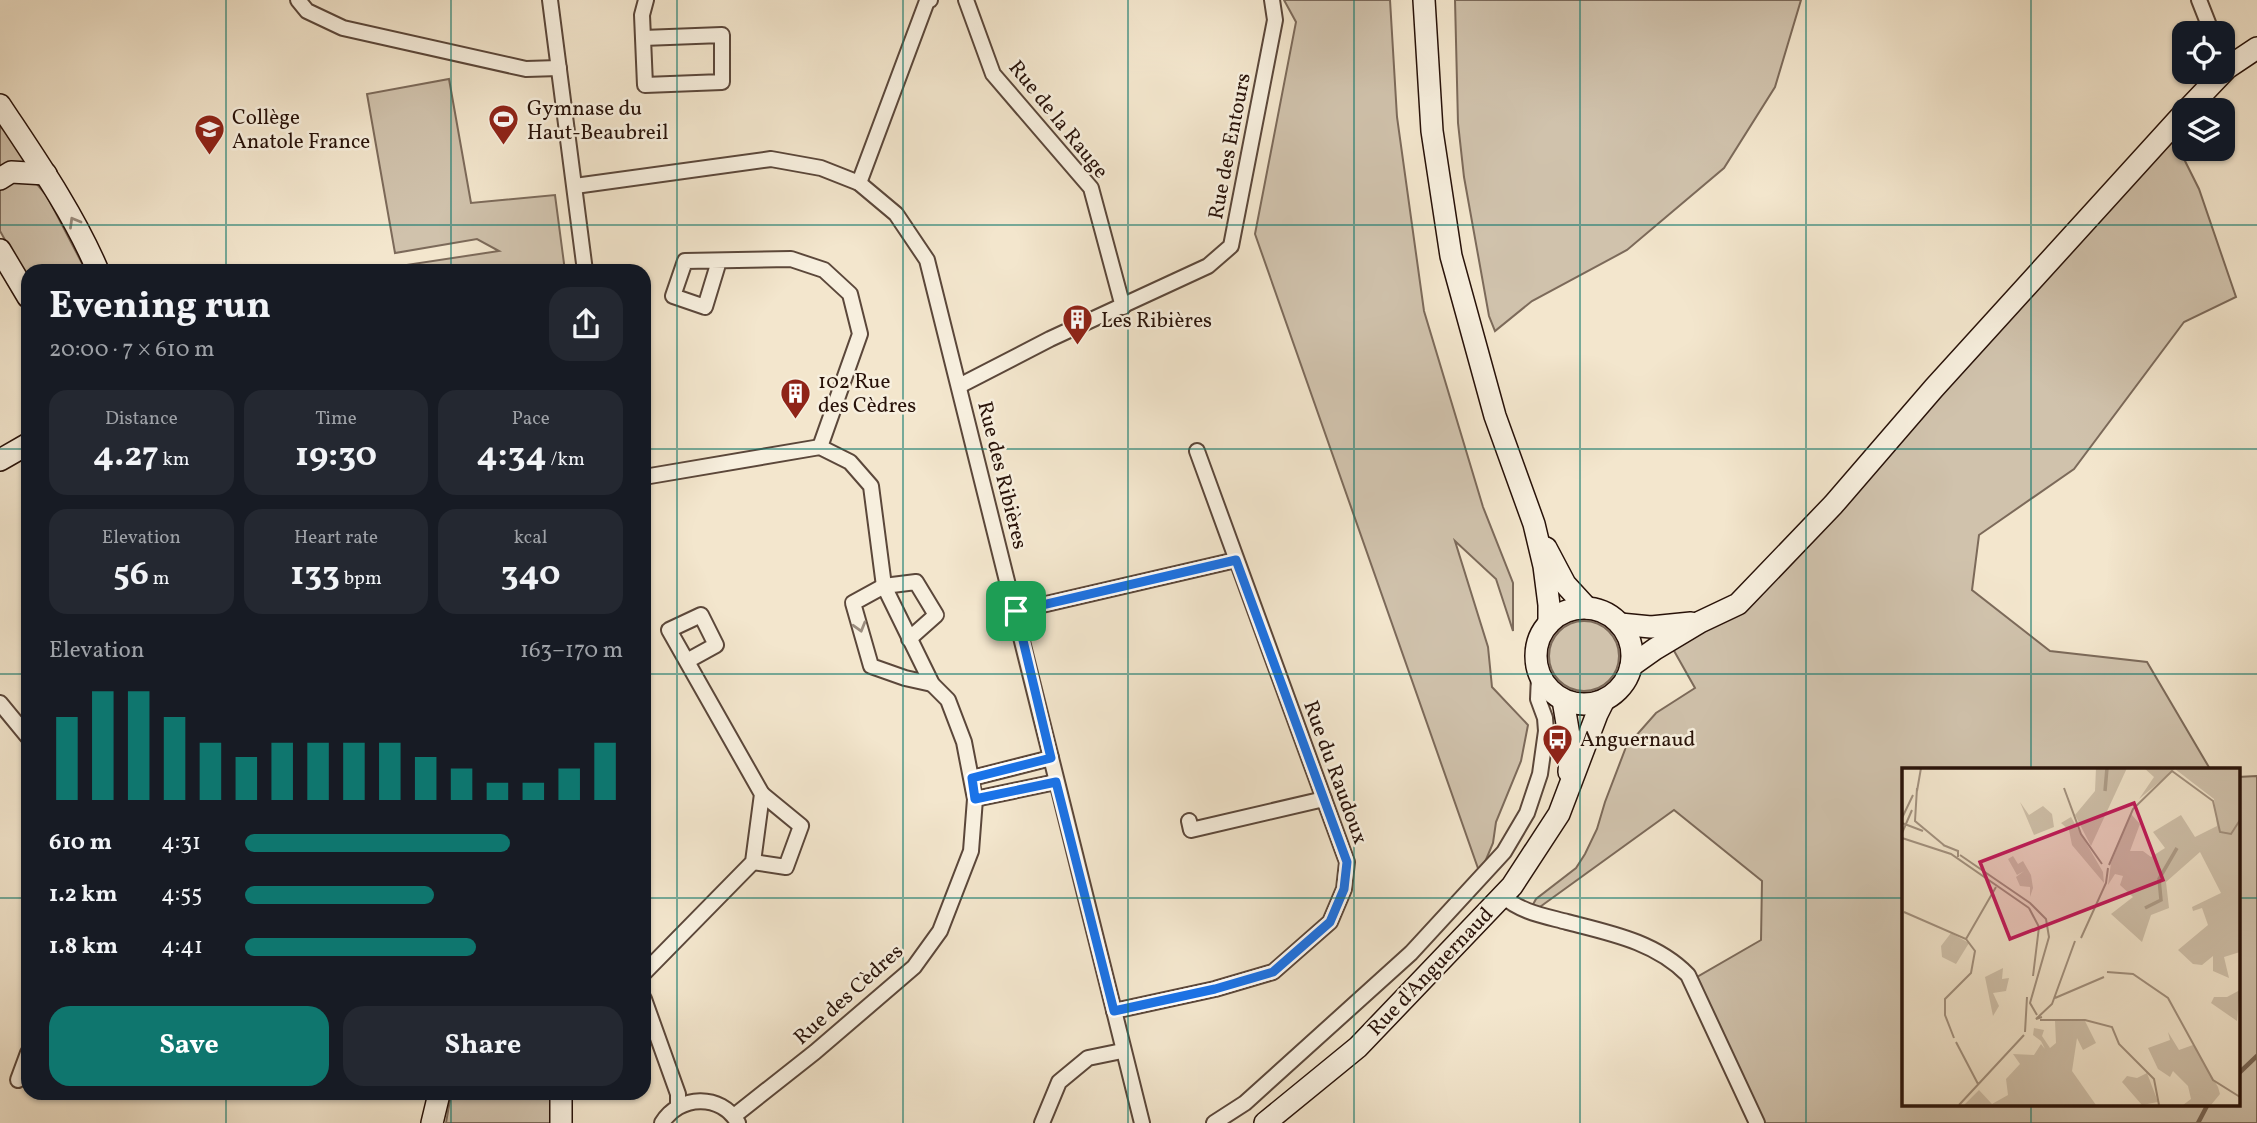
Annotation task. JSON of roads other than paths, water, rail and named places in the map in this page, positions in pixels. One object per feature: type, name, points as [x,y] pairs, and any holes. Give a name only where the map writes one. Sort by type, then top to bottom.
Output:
[{"type":"main road","points":[[1424,0],[1432,131],[1451,256],[1495,416],[1534,524],[1544,566],[1549,623]]},
{"type":"main road","points":[[2235,58],[2257,48]]},
{"type":"main road","points":[[2196,98],[2208,84]]},
{"type":"main road","points":[[0,105],[46,174],[88,246],[95,264]]},
{"type":"main road","points":[[1632,666],[1631,643],[1620,624],[1611,616],[1587,608],[1566,611],[1549,623],[1536,648],[1539,676],[1545,685],[1563,700],[1583,705],[1604,700],[1622,686],[1632,666],[1655,649],[1700,622],[1738,604],[1833,505],[1943,377],[2172,126]]},
{"type":"main road","points":[[0,179],[11,172],[46,174]]},
{"type":"main road","points":[[0,250],[21,285]]},
{"type":"main road","points":[[0,460],[21,448]]},
{"type":"main road","points":[[1534,524],[1565,584],[1587,608]]},
{"type":"main road","points":[[1620,624],[1651,627],[1700,622]]},
{"type":"main road","name":"Rue d'Anguernaud","points":[[1563,700],[1571,747],[1566,794]]},
{"type":"main road","name":"Rue d'Anguernaud","points":[[1265,1123],[1358,1047],[1503,896],[1528,864],[1559,814],[1604,700]]},
{"type":"main road","points":[[432,1123],[438,1100]]},
{"type":"main road","points":[[562,1100],[565,1122]]},
{"type":"street","points":[[298,0],[307,11],[343,28],[526,69],[559,68]]},
{"type":"street","points":[[550,0],[584,264]]},
{"type":"street","points":[[643,38],[722,35],[722,82],[645,85],[642,15],[646,0]]},
{"type":"street","points":[[859,183],[927,1],[930,0]]},
{"type":"street","name":"Rue de la Rauge","points":[[966,0],[993,74],[1091,188],[1123,307]]},
{"type":"street","name":"Rue des Entours","points":[[959,386],[1208,266],[1231,246],[1275,20],[1272,0]]},
{"type":"street","points":[[2199,0],[2207,21]]},
{"type":"street","name":"Rue des Ribières","points":[[575,186],[771,159],[821,168],[859,183],[896,214],[927,260],[1142,1123]]},
{"type":"street","points":[[651,476],[820,447],[860,334],[850,294],[824,270],[791,259],[719,261]]},
{"type":"street","name":"Rue des Cèdres","points":[[736,1120],[914,967],[940,931],[971,850],[975,799],[964,741],[948,701],[932,684],[884,586],[871,486],[850,462],[820,447]]},
{"type":"street","name":"Rue du Raudoux","points":[[1114,1011],[1215,989],[1273,972],[1330,922],[1344,889],[1347,862],[1196,451]]},
{"type":"street","points":[[1016,611],[1236,560]]},
{"type":"street","points":[[909,639],[936,615],[916,582],[884,586],[853,603],[871,666],[932,684]]},
{"type":"street","points":[[687,661],[762,794],[801,826],[786,867],[753,862]]},
{"type":"street","points":[[1214,1123],[1245,1103],[1411,953],[1504,852],[1527,813],[1540,774],[1546,731],[1545,718],[1538,699],[1539,676]]},
{"type":"street","points":[[0,703],[21,728]]},
{"type":"street","points":[[972,778],[1051,758]]},
{"type":"street","points":[[975,799],[1056,782]]},
{"type":"street","points":[[651,966],[753,862],[762,794]]},
{"type":"street","points":[[1189,821],[1191,830],[1324,799]]},
{"type":"street","points":[[1503,896],[1509,902],[1537,915],[1626,938],[1675,961],[1688,975],[1757,1123]]},
{"type":"street","points":[[651,1019],[678,1094],[678,1106]]},
{"type":"street","points":[[1042,1123],[1059,1082],[1088,1058],[1122,1051]]},
{"type":"street","points":[[18,1080],[21,1072]]},
{"type":"street","points":[[662,1123],[678,1106],[693,1101],[708,1101],[723,1107],[736,1120]]},
{"type":"waterway","points":[[2240,1072],[2257,1056]]},
{"type":"waterway","points":[[2198,1123],[2207,1106]]},
{"type":"place","name":"Gymnase du Haut-Beaubreil","points":[[504,147]]},
{"type":"place","name":"Collège Anatole France","points":[[209,156]]},
{"type":"place","name":"Les Ribières","points":[[1078,347]]},
{"type":"place","name":"102 Rue des Cèdres","points":[[795,420]]},
{"type":"place","name":"Anguernaud","points":[[1557,766]]}]
